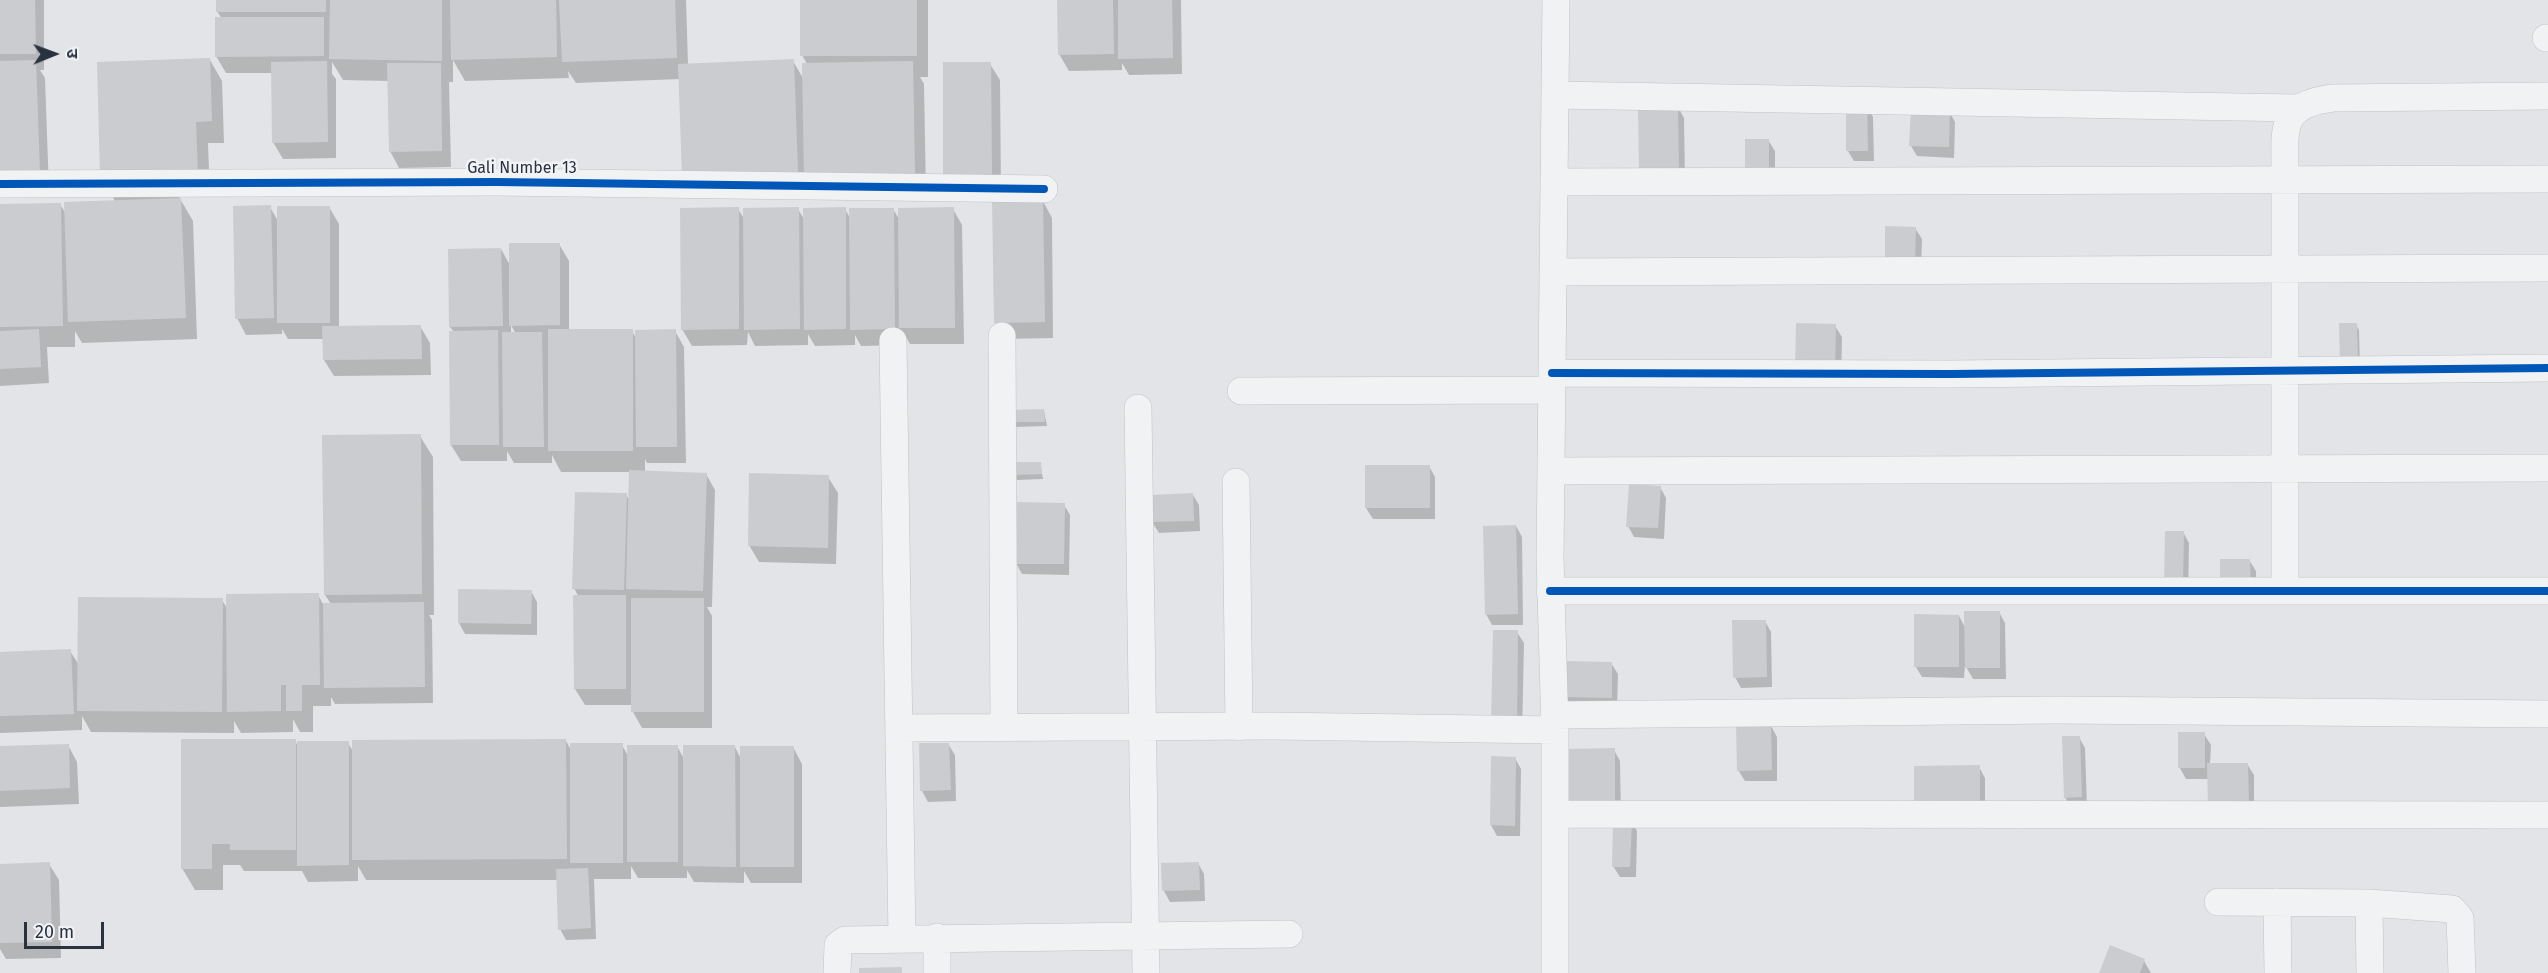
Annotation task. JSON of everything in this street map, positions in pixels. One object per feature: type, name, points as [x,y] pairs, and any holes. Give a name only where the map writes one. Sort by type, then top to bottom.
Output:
[{"type":"street","points":[[1555,973],[1554,722],[1550,591],[1556,0]]},
{"type":"street","points":[[1556,94],[2296,108],[2310,101],[2333,98],[2548,96]]},
{"type":"street","points":[[2285,591],[2285,180],[2288,120],[2296,108]]},
{"type":"street","points":[[1554,182],[2548,180]]},
{"type":"street","name":"Gali Number 13","points":[[0,184],[496,182],[1044,189]]},
{"type":"street","points":[[1553,272],[2548,268]]},
{"type":"street","points":[[1002,336],[1004,727]]},
{"type":"street","points":[[893,341],[902,938]]},
{"type":"street","points":[[1242,392],[1552,382],[1950,374],[2548,368]]},
{"type":"street","points":[[1138,408],[1146,973]]},
{"type":"street","points":[[1551,471],[2548,468]]},
{"type":"street","points":[[1236,482],[1239,726]]},
{"type":"street","points":[[1550,591],[2548,591]]},
{"type":"street","points":[[899,728],[1554,722],[2056,710],[2548,714]]},
{"type":"street","points":[[1555,814],[2548,815]]},
{"type":"street","points":[[2218,902],[2369,903],[2452,909],[2460,918],[2462,973]]},
{"type":"street","points":[[2277,902],[2278,973]]},
{"type":"street","points":[[2369,903],[2370,973]]},
{"type":"street","points":[[837,973],[837,949],[840,942],[937,937],[1289,934]]},
{"type":"street","points":[[937,937],[937,973]]},
{"type":"building","points":[[0,0],[35,0],[36,54],[0,54]]},
{"type":"building","points":[[216,0],[326,0],[326,12],[216,12]]},
{"type":"building","points":[[330,0],[442,0],[442,61],[329,59]]},
{"type":"building","points":[[450,0],[556,0],[557,57],[451,60]]},
{"type":"building","points":[[559,0],[675,0],[677,58],[562,62]]},
{"type":"building","points":[[800,0],[917,0],[917,56],[800,56]]},
{"type":"building","points":[[1057,0],[1113,0],[1114,54],[1058,55]]},
{"type":"building","points":[[1118,0],[1172,0],[1173,58],[1118,59]]},
{"type":"building","points":[[215,17],[324,17],[324,56],[215,57]]},
{"type":"building","points":[[210,58],[212,121],[196,122],[198,175],[100,178],[97,62]]},
{"type":"building","points":[[794,59],[798,172],[682,176],[678,64]]},
{"type":"building","points":[[36,60],[40,174],[0,176],[0,61]]},
{"type":"building","points":[[327,61],[328,142],[272,143],[271,62]]},
{"type":"building","points":[[913,61],[915,173],[804,175],[802,63]]},
{"type":"building","points":[[943,62],[991,62],[992,174],[943,175]]},
{"type":"building","points":[[387,63],[441,63],[442,151],[389,152]]},
{"type":"building","points":[[1867,104],[1868,151],[1846,151],[1846,105]]},
{"type":"building","points":[[1678,105],[1679,173],[1639,173],[1638,106]]},
{"type":"building","points":[[1911,108],[1950,110],[1949,147],[1909,146]]},
{"type":"building","points":[[1745,139],[1769,139],[1769,172],[1745,172]]},
{"type":"building","points":[[181,198],[186,318],[68,322],[64,202]]},
{"type":"building","points":[[992,200],[1043,200],[1045,322],[994,323]]},
{"type":"building","points":[[61,203],[63,326],[0,327],[0,204]]},
{"type":"building","points":[[271,205],[274,318],[235,319],[233,206]]},
{"type":"building","points":[[277,206],[330,206],[330,323],[277,323]]},
{"type":"building","points":[[739,207],[739,329],[681,330],[680,208]]},
{"type":"building","points":[[799,207],[800,329],[744,330],[743,208]]},
{"type":"building","points":[[846,207],[846,329],[804,330],[803,208]]},
{"type":"building","points":[[954,207],[955,328],[899,328],[898,208]]},
{"type":"building","points":[[849,208],[894,208],[895,329],[850,330]]},
{"type":"building","points":[[1885,226],[1916,227],[1915,263],[1885,262]]},
{"type":"building","points":[[509,243],[560,243],[560,325],[509,326]]},
{"type":"building","points":[[501,248],[503,326],[449,327],[448,249]]},
{"type":"building","points":[[1796,323],[1836,324],[1835,370],[1795,369]]},
{"type":"building","points":[[2339,323],[2357,323],[2358,365],[2340,365]]},
{"type":"building","points":[[421,325],[422,359],[323,360],[322,326]]},
{"type":"building","points":[[39,329],[41,367],[0,369],[0,331]]},
{"type":"building","points":[[548,329],[633,329],[633,451],[548,451]]},
{"type":"building","points":[[676,329],[677,447],[636,447],[635,330]]},
{"type":"building","points":[[498,330],[499,445],[450,445],[449,331]]},
{"type":"building","points":[[502,332],[542,332],[544,447],[503,447]]},
{"type":"building","points":[[1044,409],[1045,422],[1010,422],[1010,410]]},
{"type":"building","points":[[421,434],[422,594],[324,595],[322,435]]},
{"type":"building","points":[[1012,462],[1041,462],[1042,474],[1013,475]]},
{"type":"building","points":[[1365,465],[1430,465],[1430,508],[1365,508]]},
{"type":"building","points":[[629,470],[707,473],[703,591],[626,589]]},
{"type":"building","points":[[749,473],[829,475],[828,548],[748,546]]},
{"type":"building","points":[[1629,484],[1661,486],[1658,528],[1626,527]]},
{"type":"building","points":[[575,492],[627,493],[624,590],[572,589]]},
{"type":"building","points":[[1193,493],[1194,521],[1151,522],[1150,495]]},
{"type":"building","points":[[1015,502],[1065,503],[1064,564],[1015,564]]},
{"type":"building","points":[[1516,525],[1518,614],[1485,615],[1483,526]]},
{"type":"building","points":[[2165,531],[2184,531],[2183,584],[2164,584]]},
{"type":"building","points":[[2220,559],[2250,559],[2251,591],[2220,591]]},
{"type":"building","points":[[458,589],[532,590],[531,624],[458,623]]},
{"type":"building","points":[[319,593],[320,685],[302,685],[302,711],[286,711],[286,685],[281,685],[281,711],[227,712],[226,594]]},
{"type":"building","points":[[573,595],[626,595],[626,689],[574,689]]},
{"type":"building","points":[[78,597],[223,598],[222,712],[77,711]]},
{"type":"building","points":[[631,598],[704,598],[704,712],[631,712]]},
{"type":"building","points":[[424,602],[425,687],[324,688],[323,603]]},
{"type":"building","points":[[1964,611],[2000,611],[2000,668],[1965,668]]},
{"type":"building","points":[[1914,614],[1959,615],[1959,667],[1914,667]]},
{"type":"building","points":[[1732,620],[1766,620],[1767,677],[1733,678]]},
{"type":"building","points":[[1493,630],[1518,630],[1517,725],[1491,724]]},
{"type":"building","points":[[71,649],[74,714],[0,716],[0,652]]},
{"type":"building","points":[[1565,661],[1612,662],[1612,698],[1564,697]]},
{"type":"building","points":[[1736,725],[1771,725],[1772,770],[1737,771]]},
{"type":"building","points":[[2178,732],[2205,732],[2205,768],[2178,768]]},
{"type":"building","points":[[2062,736],[2080,736],[2082,797],[2064,798]]},
{"type":"building","points":[[181,739],[296,739],[296,850],[230,850],[230,844],[212,844],[212,869],[181,869]]},
{"type":"building","points":[[566,739],[567,859],[352,860],[352,740]]},
{"type":"building","points":[[297,741],[349,741],[349,865],[297,866]]},
{"type":"building","points":[[570,743],[623,743],[623,863],[570,863]]},
{"type":"building","points":[[919,743],[949,743],[951,790],[920,791]]},
{"type":"building","points":[[69,744],[70,788],[0,791],[0,746]]},
{"type":"building","points":[[627,745],[678,745],[678,862],[627,862]]},
{"type":"building","points":[[683,745],[735,745],[736,867],[683,866]]},
{"type":"building","points":[[740,746],[794,746],[794,867],[740,867]]},
{"type":"building","points":[[1615,748],[1615,808],[1564,809],[1563,749]]},
{"type":"building","points":[[1491,756],[1516,757],[1515,826],[1490,825]]},
{"type":"building","points":[[2207,763],[2248,763],[2249,805],[2208,806]]},
{"type":"building","points":[[1980,765],[1980,803],[1914,803],[1914,766]]},
{"type":"building","points":[[1613,818],[1632,819],[1630,867],[1612,867]]},
{"type":"building","points":[[50,862],[52,942],[0,943],[0,864]]},
{"type":"building","points":[[1199,862],[1200,890],[1162,891],[1161,863]]},
{"type":"building","points":[[588,868],[591,928],[558,930],[556,869]]},
{"type":"building","points":[[2110,945],[2145,959],[2140,973],[2099,973]]},
{"type":"building","points":[[902,967],[902,973],[859,973],[859,968]]},
{"type":"cycle path","points":[[0,184],[496,182],[1044,189]]},
{"type":"cycle path","points":[[1552,373],[1950,374],[2548,368]]},
{"type":"cycle path","points":[[1550,591],[2548,591]]}]
